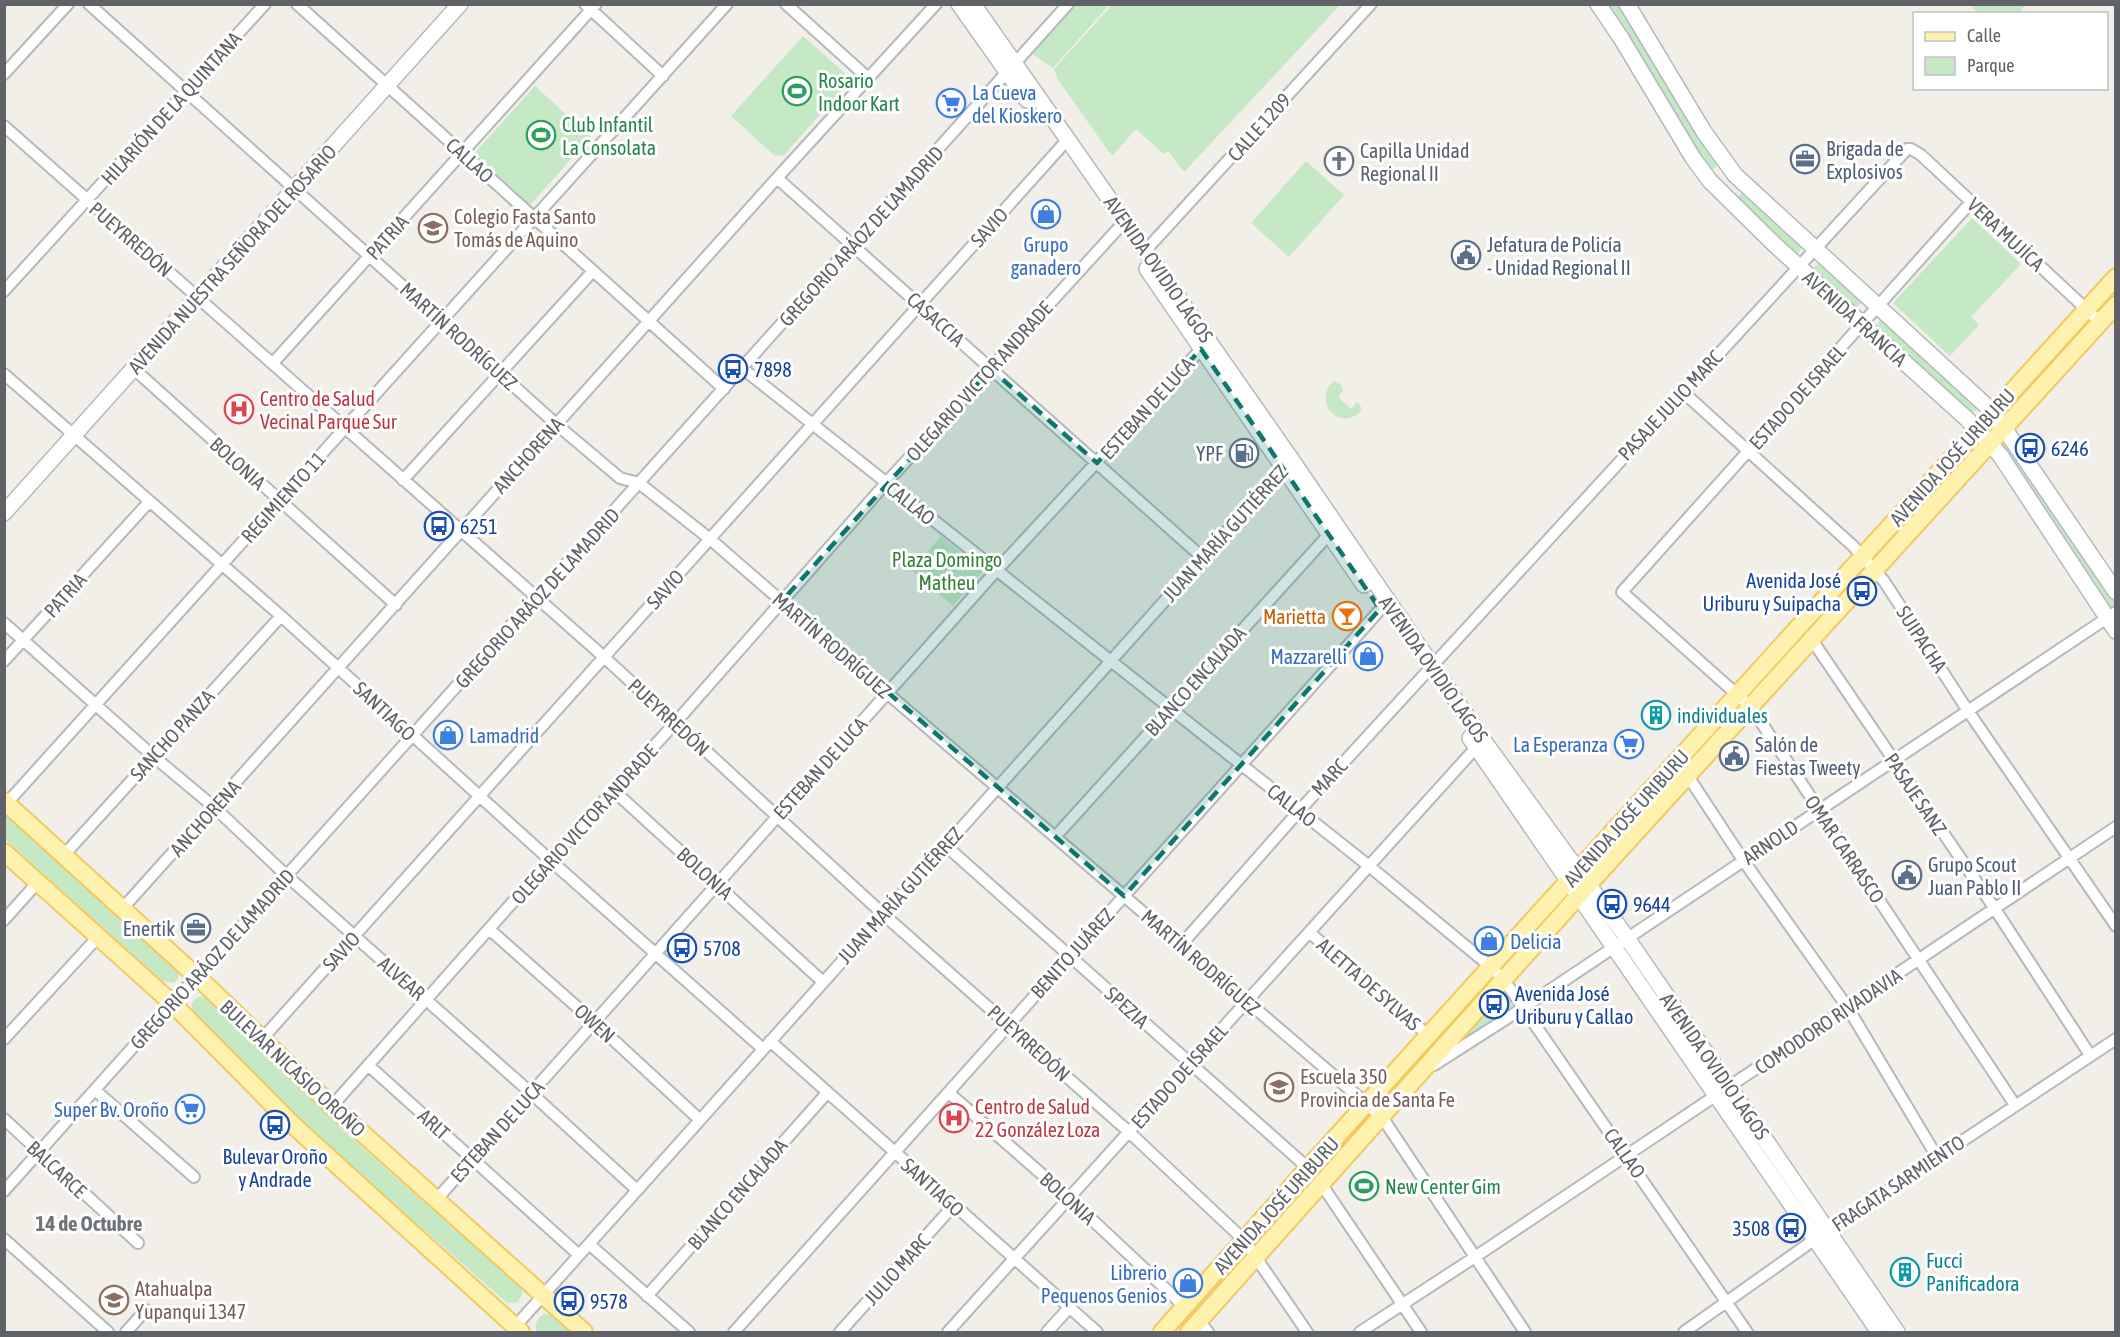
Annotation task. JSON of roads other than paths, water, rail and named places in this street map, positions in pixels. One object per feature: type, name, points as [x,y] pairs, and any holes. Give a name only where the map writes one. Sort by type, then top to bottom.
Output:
[{"type":"main road","name":"AVENIDA NUESTRA SEÑORA DEL ROSARIO","points":[[4,513],[460,4]]},
{"type":"main road","name":"AVENIDA OVIDIO LAGOS","points":[[959,4],[1012,68]]},
{"type":"main road","name":"AVENIDA OVIDIO LAGOS","points":[[973,4],[1012,68],[1122,224],[1479,744],[1620,942],[1716,1095],[1878,1332]]},
{"type":"main road","name":"AVENIDA FRANCIA","points":[[1598,4],[1693,158],[1710,181],[1798,266],[1977,430],[2000,455],[2111,615],[2115,631]]},
{"type":"main road","name":"AVENIDA FRANCIA","points":[[1627,4],[1704,132],[1728,167],[1993,412],[2115,592]]},
{"type":"main road","name":"AVENIDA OVIDIO LAGOS","points":[[1122,224],[1146,250],[1205,345]]},
{"type":"main road","name":"AVENIDA JOSÉ URIBURU","points":[[1162,1332],[2115,277]]},
{"type":"main road","name":"AVENIDA JOSÉ URIBURU","points":[[1199,1329],[1255,1259],[1584,890],[2115,305]]},
{"type":"main road","name":"BULEVAR NICASIO OROÑO","points":[[6,802],[197,976],[332,1106],[584,1332]]},
{"type":"main road","name":"BULEVAR NICASIO OROÑO","points":[[4,852],[173,1004],[293,1125],[515,1331]]},
{"type":"main road","name":"AVENIDA OVIDIO LAGOS","points":[[1620,942],[1730,1086],[1897,1332]]},
{"type":"street","points":[[4,74],[68,4]]},
{"type":"street","name":"MARTÍN RODRÍGUEZ","points":[[89,4],[556,424],[620,478],[639,483],[710,538],[997,788],[1382,1117],[1525,1332]]},
{"type":"street","name":"HILARIÓN DE LA QUINTANA","points":[[4,291],[265,4]]},
{"type":"street","name":"CALLAO","points":[[297,4],[724,389]]},
{"type":"street","name":"REGIMIENTO 11","points":[[6,802],[727,4]]},
{"type":"street","points":[[786,4],[868,78]]},
{"type":"street","name":"ANCHORENA","points":[[123,908],[777,178],[936,4]]},
{"type":"street","name":"GREGORIO ARÁOZ DE LAMADRID","points":[[4,1191],[1068,4]]},
{"type":"street","name":"CALLE 1209","points":[[1146,250],[1371,4]]},
{"type":"street","points":[[591,6],[663,76]]},
{"type":"street","name":"PATRIA","points":[[273,363],[591,6]]},
{"type":"street","name":"PUEYRREDÓN","points":[[4,126],[604,657],[883,914],[1129,1132],[1244,1240],[1307,1332]]},
{"type":"street","name":"SAVIO","points":[[262,1039],[1065,143]]},
{"type":"street","name":"PASAJE JULIO MARC","points":[[1428,669],[1902,153],[1911,148]]},
{"type":"street","name":"VERA MUJÍCA","points":[[1911,148],[2100,322]]},
{"type":"street","name":"CASACCIA","points":[[777,178],[1203,558]]},
{"type":"street","name":"ESTADO DE ISRAEL","points":[[1622,592],[1971,202]]},
{"type":"street","name":"OLEGARIO VICTOR ANDRADE","points":[[332,1106],[676,722],[886,483],[1122,224]]},
{"type":"street","points":[[403,480],[593,271]]},
{"type":"street","name":"ESTEBAN DE LUCA","points":[[436,1200],[996,571],[1205,345]]},
{"type":"street","name":"CALLAO","points":[[742,368],[1369,866],[1491,967],[1504,980],[1747,1332]]},
{"type":"street","name":"BOLONIA","points":[[134,369],[396,605]]},
{"type":"street","name":"SANTIAGO","points":[[4,374],[281,616],[656,953],[827,1093],[1097,1332]]},
{"type":"street","name":"SUIPACHA","points":[[1683,392],[1853,546],[1884,581],[1968,711],[2115,926]]},
{"type":"street","name":"JUAN MARÍA GUTIÉRREZ","points":[[515,1331],[543,1295],[1287,463]]},
{"type":"street","name":"PATRIA","points":[[4,661],[149,502]]},
{"type":"street","name":"BLANCO ENCALADA","points":[[1055,837],[1333,530]]},
{"type":"street","name":"OMAR CARRASCO","points":[[1622,592],[1751,707],[2015,1105]]},
{"type":"street","name":"BENITO JUÁREZ","points":[[734,1332],[1384,605]]},
{"type":"street","name":"ARNOLD","points":[[1423,1072],[1523,1008],[2111,615]]},
{"type":"street","name":"SANCHO PANZA","points":[[64,855],[281,616]]},
{"type":"street","name":"ALVEAR","points":[[4,623],[153,756],[214,807],[287,876],[427,999],[637,1190]]},
{"type":"street","name":"PASAJE SANZ","points":[[1799,627],[1812,639],[1995,909],[2090,1055]]},
{"type":"street","name":"MARC","points":[[1181,945],[1428,669]]},
{"type":"street","name":"ESTADO DE ISRAEL","points":[[948,1332],[1479,744]]},
{"type":"street","points":[[1678,761],[1743,860],[1848,1008],[1937,1157]]},
{"type":"street","name":"BOLONIA","points":[[614,790],[823,982]]},
{"type":"street","name":"COMODORO RIVADAVIA","points":[[1360,1332],[1920,960],[2115,827]]},
{"type":"street","name":"SPEZIA","points":[[945,845],[1308,1168]]},
{"type":"street","points":[[4,920],[38,882]]},
{"type":"street","name":"OWEN","points":[[489,929],[700,1120]]},
{"type":"street","name":"ALETTA DE SYLVAS","points":[[1309,932],[1429,1036]]},
{"type":"street","points":[[4,1039],[98,937]]},
{"type":"street","name":"FRAGATA SARMIENTO","points":[[1684,1332],[1828,1230],[2115,1039]]},
{"type":"street","name":"ARLT","points":[[368,1065],[579,1255]]},
{"type":"street","points":[[95,1090],[194,1177]]},
{"type":"street","name":"BLANCO ENCALADA","points":[[647,1296],[827,1093]]},
{"type":"street","name":"BOLONIA","points":[[949,1093],[1069,1198],[1185,1307]]},
{"type":"street","name":"BALCARCE","points":[[4,1119],[38,1153],[138,1242]]},
{"type":"street","points":[[1322,1185],[1421,1332]]},
{"type":"street","name":"JULIO MARC","points":[[840,1332],[954,1205]]},
{"type":"street","points":[[4,1239],[108,1332]]},
{"type":"street","points":[[589,1244],[689,1332]]},
{"type":"street","points":[[1047,1332],[1069,1308]]},
{"type":"street","points":[[126,1332],[146,1310]]},
{"type":"place","name":"Rosario Indoor Kart","points":[[797,91]]},
{"type":"place","name":"La Cueva del Kioskero","points":[[951,103]]},
{"type":"place","name":"Club Infantil La Consolata","points":[[541,135]]},
{"type":"place","name":"Brigada de Explosivos","points":[[1805,159]]},
{"type":"place","name":"Capilla Unidad Regional II","points":[[1339,161]]},
{"type":"place","name":"Grupo ganadero","points":[[1046,214]]},
{"type":"place","name":"Colegio Fasta Santo Tomás de Aquino","points":[[433,228]]},
{"type":"place","name":"Jefatura de Policía - Unidad Regional II","points":[[1466,255]]},
{"type":"place","name":"7898","points":[[733,369]]},
{"type":"place","name":"Centro de Salud Vecinal Parque Sur","points":[[239,409]]},
{"type":"place","name":"6246","points":[[2030,448]]},
{"type":"place","name":"YPF","points":[[1244,453]]},
{"type":"place","name":"6251","points":[[439,526]]},
{"type":"place","name":"Avenida José Uriburu y Suipacha","points":[[1862,591]]},
{"type":"place","name":"Marietta","points":[[1347,616]]},
{"type":"place","name":"Mazzarelli","points":[[1368,656]]},
{"type":"place","name":"individuales","points":[[1656,715]]},
{"type":"place","name":"Lamadrid","points":[[448,735]]},
{"type":"place","name":"La Esperanza","points":[[1629,744]]},
{"type":"place","name":"Salón de Fiestas Tweety","points":[[1734,756]]},
{"type":"place","name":"Grupo Scout Juan Pablo II","points":[[1907,875]]},
{"type":"place","name":"9644","points":[[1612,904]]},
{"type":"place","name":"Enertik","points":[[196,928]]},
{"type":"place","name":"Delicia","points":[[1489,941]]},
{"type":"place","name":"5708","points":[[682,948]]},
{"type":"place","name":"Avenida José Uriburu y Callao","points":[[1494,1004]]},
{"type":"place","name":"Escuela 350 Provincia de Santa Fe","points":[[1279,1087]]},
{"type":"place","name":"Super Bv. Oroño","points":[[190,1109]]},
{"type":"place","name":"Centro de Salud 22 González Loza","points":[[954,1118]]},
{"type":"place","name":"Bulevar Oroño y Andrade","points":[[275,1125]]},
{"type":"place","name":"New Center Gim","points":[[1364,1186]]},
{"type":"place","name":"3508","points":[[1791,1228]]},
{"type":"place","name":"Fucci Panificadora","points":[[1905,1272]]},
{"type":"place","name":"Librerio Pequenos Genios","points":[[1188,1283]]},
{"type":"place","name":"Atahualpa Yupanqui 1347","points":[[114,1300]]},
{"type":"place","name":"9578","points":[[569,1301]]},
{"type":"district","name":"14 de Octubre","points":[[89,1223]]},
{"type":"park label","name":"Plaza Domingo Matheu","points":[[947,570]]}]
